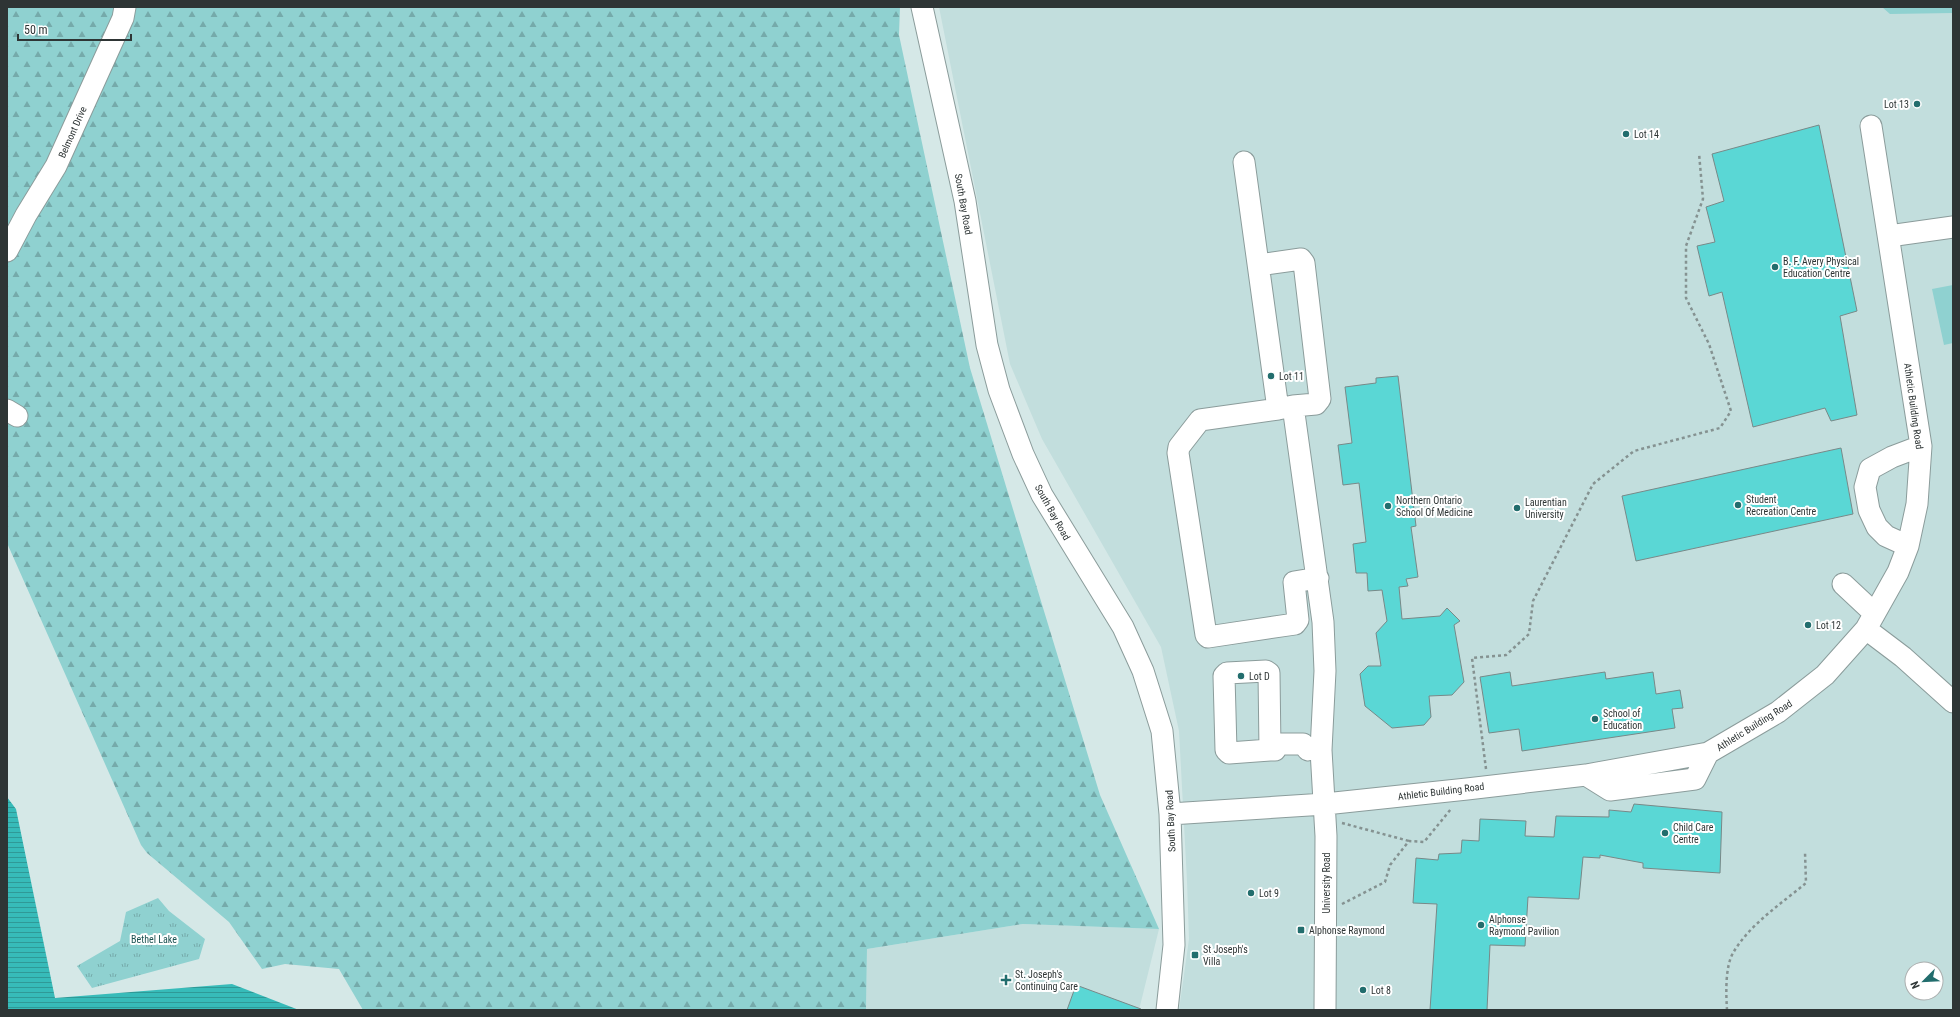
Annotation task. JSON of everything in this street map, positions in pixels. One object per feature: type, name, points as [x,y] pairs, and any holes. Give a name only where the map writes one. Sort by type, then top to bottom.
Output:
[{"type":"street","name":"Belmont Drive","points":[[7,251],[26,215],[56,166],[123,18],[125,7]]},
{"type":"street","name":"South Bay Road","points":[[922,7],[965,201],[987,344],[999,390],[1023,454],[1042,495],[1123,627],[1143,671],[1162,731],[1170,814],[1174,945],[1167,1010]]},
{"type":"street","name":"Athletic Building Road","points":[[1170,814],[1326,813],[1489,785],[1586,775],[1708,754],[1778,712],[1825,675],[1870,621],[1898,572],[1908,546],[1917,504],[1921,446],[1871,126]]},
{"type":"street","name":"University Road","points":[[1244,162],[1259,265],[1318,578],[1323,622],[1325,671],[1315,750],[1326,813],[1325,1010]]},
{"type":"street","points":[[1889,236],[1953,226]]},
{"type":"street","points":[[1259,265],[1301,259],[1304,263],[1320,399],[1316,404],[1285,407],[1200,420],[1179,447],[1178,453],[1206,635],[1208,637],[1295,624],[1298,620],[1294,582],[1318,578]]},
{"type":"street","points":[[1908,546],[1886,536],[1877,527],[1869,510],[1865,487],[1870,469],[1892,457],[1921,446]]},
{"type":"street","points":[[1843,584],[1870,621],[1903,657],[1953,702]]},
{"type":"street","points":[[1273,750],[1279,744],[1303,744],[1315,750]]},
{"type":"path","points":[[1489,785],[1472,658],[1506,655],[1529,634],[1532,601],[1593,484],[1634,451],[1720,428],[1731,411],[1709,344],[1686,298],[1686,246],[1703,199],[1699,153]]},
{"type":"path","points":[[1326,813],[1343,823],[1409,841],[1424,842],[1466,789]]},
{"type":"path","points":[[1326,913],[1385,882],[1390,865],[1409,841]]},
{"type":"path","points":[[1727,1010],[1725,986],[1733,954],[1754,927],[1806,883],[1805,852]]},
{"type":"shaded area","name":"Laurentian University","points":[[939,7],[1953,7],[1953,1010],[1179,1010],[1189,939],[1187,881],[1179,731],[1161,647],[1042,439],[1010,364]]},
{"type":"shaded area","points":[[7,797],[16,809],[55,998],[232,984],[299,1010],[7,1010]]},
{"type":"shaded area","name":"St. Joseph's Continuing Care","points":[[1023,924],[1159,929],[1139,1010],[866,1010],[867,949]]},
{"type":"green space","points":[[7,7],[900,7],[899,35],[970,368],[1100,795],[1159,929],[1023,924],[867,949],[866,1010],[363,1010],[339,969],[285,964],[262,969],[229,922],[147,853],[141,845],[7,543]]},
{"type":"green space","points":[[1882,7],[1953,7],[1953,13],[1890,14]]},
{"type":"green space","points":[[1953,285],[1953,343],[1944,345],[1932,289]]},
{"type":"green space","name":"Bethel Lake","points":[[158,898],[169,911],[205,939],[199,959],[92,988],[77,966],[120,941],[126,912]]},
{"type":"building","name":"B. F. Avery Physical Education Centre","points":[[1819,125],[1857,311],[1840,316],[1857,415],[1831,421],[1825,408],[1753,427],[1722,292],[1709,296],[1697,246],[1715,242],[1706,207],[1724,201],[1712,154]]},
{"type":"building","points":[[1398,376],[1416,526],[1411,527],[1418,577],[1406,579],[1408,586],[1399,587],[1402,619],[1440,616],[1447,608],[1460,621],[1454,625],[1464,682],[1452,695],[1429,696],[1431,717],[1424,725],[1392,728],[1365,706],[1360,674],[1368,666],[1381,666],[1376,633],[1387,621],[1382,590],[1368,591],[1367,573],[1356,573],[1353,544],[1366,542],[1359,483],[1343,485],[1338,445],[1352,443],[1345,387],[1376,383],[1376,378]]},
{"type":"building","name":"Student Recreation Centre","points":[[1841,448],[1853,514],[1636,561],[1622,496]]},
{"type":"building","name":"School of Education","points":[[1510,672],[1512,686],[1605,672],[1606,679],[1653,672],[1656,694],[1680,690],[1683,708],[1672,709],[1675,728],[1522,751],[1519,729],[1489,733],[1480,677]]},
{"type":"building","name":"Alphonse Raymond Pavilion","points":[[1634,804],[1722,812],[1720,873],[1643,868],[1643,863],[1600,855],[1600,858],[1583,857],[1579,899],[1528,897],[1525,946],[1490,945],[1487,1010],[1430,1010],[1437,904],[1413,903],[1416,858],[1438,860],[1439,854],[1461,853],[1462,840],[1479,841],[1480,819],[1526,821],[1525,836],[1554,837],[1556,816],[1609,817],[1609,810],[1631,812]]},
{"type":"building","points":[[1076,985],[1141,1009],[1067,1010]]},
{"type":"place","name":"Lot 13","points":[[1917,104]]},
{"type":"place","name":"Lot 14","points":[[1626,134]]},
{"type":"place","name":"B. F. Avery Physical Education Centre","points":[[1775,267]]},
{"type":"place","name":"Lot 11","points":[[1271,376]]},
{"type":"place","name":"Student Recreation Centre","points":[[1738,505]]},
{"type":"place","name":"Northern Ontario School Of Medicine","points":[[1388,506]]},
{"type":"place","name":"Laurentian University","points":[[1517,508]]},
{"type":"place","name":"Lot 12","points":[[1808,625]]},
{"type":"place","name":"Lot D","points":[[1241,676]]},
{"type":"place","name":"School of Education","points":[[1595,719]]},
{"type":"place","name":"Child Care Centre","points":[[1665,833]]},
{"type":"place","name":"Lot 9","points":[[1251,893]]},
{"type":"place","name":"Alphonse Raymond Pavilion","points":[[1481,925]]},
{"type":"place","name":"Alphonse Raymond","points":[[1301,930]]},
{"type":"place","name":"St Joseph's Villa","points":[[1195,955]]},
{"type":"place","name":"St. Joseph's Continuing Care","points":[[1006,980]]},
{"type":"place","name":"Lot 8","points":[[1363,990]]}]
